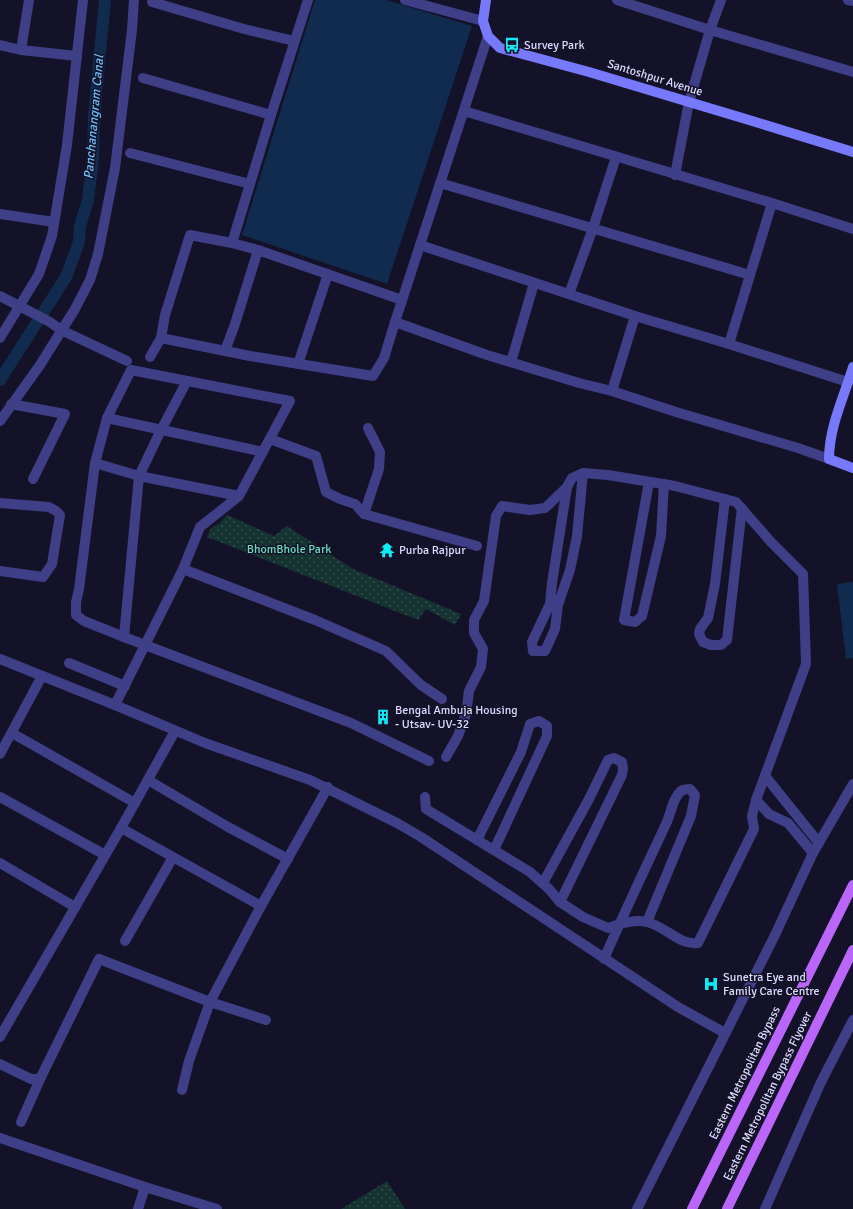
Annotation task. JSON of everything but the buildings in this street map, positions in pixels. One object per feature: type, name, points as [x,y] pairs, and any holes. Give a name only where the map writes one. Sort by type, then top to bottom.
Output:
[{"type":"main road","points":[[486,0],[483,21],[488,36]]},
{"type":"main road","name":"Santoshpur Avenue","points":[[488,36],[500,48],[589,72],[853,152]]},
{"type":"main road","points":[[853,367],[833,428],[829,448],[829,459],[853,468]]},
{"type":"main road","name":"Eastern Metropolitan Bypass","points":[[692,1209],[853,885]]},
{"type":"main road","name":"Eastern Metropolitan Bypass Flyover","points":[[727,1209],[853,950]]},
{"type":"street","points":[[21,50],[29,0]]},
{"type":"street","points":[[0,338],[39,274],[52,236],[67,145],[84,0]]},
{"type":"street","points":[[0,421],[40,365],[75,309],[90,280],[98,254],[115,168],[132,30],[134,0]]},
{"type":"street","points":[[232,243],[308,0]]},
{"type":"street","points":[[405,0],[483,21]]},
{"type":"street","points":[[617,0],[710,30],[853,72]]},
{"type":"street","points":[[675,175],[689,102],[720,0]]},
{"type":"street","points":[[848,0],[853,1]]},
{"type":"street","points":[[152,2],[244,29],[294,41]]},
{"type":"street","points":[[161,338],[225,351],[373,376],[384,358],[488,36]]},
{"type":"street","points":[[0,45],[21,50],[77,56]]},
{"type":"street","points":[[143,78],[271,115]]},
{"type":"street","points":[[464,111],[772,203],[853,229]]},
{"type":"street","points":[[130,153],[250,184]]},
{"type":"street","points":[[569,294],[593,228],[616,157]]},
{"type":"street","points":[[440,183],[750,275]]},
{"type":"street","points":[[729,344],[772,203]]},
{"type":"street","points":[[0,214],[54,222]]},
{"type":"street","points":[[150,358],[161,338],[165,315],[190,235],[232,243],[258,250],[402,300]]},
{"type":"street","points":[[420,245],[635,316],[848,382]]},
{"type":"street","points":[[225,351],[258,250]]},
{"type":"street","points":[[298,364],[328,274]]},
{"type":"street","points":[[511,362],[534,283]]},
{"type":"street","points":[[0,296],[50,322],[61,330],[127,361]]},
{"type":"street","points":[[612,391],[635,316]]},
{"type":"street","points":[[395,322],[511,362],[579,383],[612,391],[676,412],[798,448],[829,459]]},
{"type":"street","points":[[115,705],[144,645],[183,569],[200,527],[239,496],[290,401],[131,370],[107,418],[95,463],[79,589],[76,602],[76,615],[84,621],[144,645],[351,723],[429,761]]},
{"type":"street","points":[[124,637],[139,476],[187,381]]},
{"type":"street","points":[[12,404],[65,414],[33,479]]},
{"type":"street","points":[[107,418],[263,452]]},
{"type":"street","points":[[364,514],[379,469],[380,452],[368,428]]},
{"type":"street","points":[[270,439],[316,456],[326,492],[355,504],[364,514],[477,546]]},
{"type":"street","points":[[95,463],[139,476],[239,496]]},
{"type":"street","points":[[567,487],[550,604],[532,642],[533,651],[544,651],[556,629],[558,605],[570,570],[577,536],[583,473]]},
{"type":"street","points":[[425,797],[426,809],[530,872],[544,883],[560,902],[584,917],[608,928],[633,922],[647,922],[664,929],[690,944],[698,943],[754,829],[752,816],[756,800],[806,664],[807,653],[803,574],[736,502],[664,484],[608,475],[583,473],[572,478],[567,487],[545,508],[530,510],[502,506],[496,516],[484,601],[474,620],[474,633],[483,649],[481,667],[469,691],[466,714],[458,736],[446,757]]},
{"type":"street","points":[[649,482],[624,620],[635,622],[642,616],[661,536],[664,484]]},
{"type":"street","points":[[725,499],[712,598],[708,618],[700,629],[699,634],[703,642],[711,645],[721,645],[726,640],[742,508]]},
{"type":"street","points":[[0,503],[49,508],[56,511],[60,515],[52,564],[43,577],[0,571]]},
{"type":"street","points":[[183,569],[315,620],[386,651],[421,685],[442,699]]},
{"type":"street","points":[[0,659],[205,743],[328,787],[397,822],[678,1007],[726,1033]]},
{"type":"street","points":[[69,663],[125,686]]},
{"type":"street","points":[[0,754],[42,676]]},
{"type":"street","points":[[477,840],[521,752],[530,724],[539,720],[547,726],[547,736],[494,850]]},
{"type":"street","points":[[0,1037],[4,1021],[75,908],[175,731]]},
{"type":"street","points":[[12,733],[135,803]]},
{"type":"street","points":[[544,883],[608,760],[614,758],[622,762],[622,775],[560,902]]},
{"type":"street","points":[[765,776],[819,843]]},
{"type":"street","points":[[148,780],[228,827],[288,859]]},
{"type":"street","points":[[637,1209],[775,935],[813,853],[853,784]]},
{"type":"street","points":[[182,1090],[189,1061],[210,1002],[261,906],[328,787]]},
{"type":"street","points":[[604,959],[618,925],[667,822],[675,799],[681,791],[690,789],[695,795],[692,816],[647,922]]},
{"type":"street","points":[[0,797],[105,855]]},
{"type":"street","points":[[756,800],[769,814],[788,823],[813,853]]},
{"type":"street","points":[[121,828],[261,906]]},
{"type":"street","points":[[125,941],[173,857]]},
{"type":"street","points":[[0,863],[75,908]]},
{"type":"street","points":[[21,1122],[41,1077],[99,959],[210,1002],[266,1020]]},
{"type":"street","points":[[765,1209],[821,1082],[853,1020]]},
{"type":"street","points":[[0,1064],[31,1079],[41,1077]]},
{"type":"street","points":[[0,1138],[145,1187],[217,1209]]},
{"type":"street","points":[[138,1209],[145,1187]]},
{"type":"green space","name":"BhomBhole Park","points":[[227,515],[274,536],[287,526],[353,569],[461,614],[455,625],[426,609],[418,620],[207,537],[211,528],[219,524]]},
{"type":"green space","points":[[387,1181],[405,1209],[341,1209]]},
{"type":"water","points":[[315,0],[386,0],[472,26],[387,284],[242,235]]},
{"type":"water","points":[[853,582],[853,658],[846,659],[837,584]]},
{"type":"waterway","name":"Panchanangram Canal","points":[[0,380],[66,277],[79,242],[80,226],[88,200],[93,158],[94,116],[105,0]]},
{"type":"place","name":"Survey Park","points":[[512,45]]},
{"type":"place","name":"Purba Rajpur","points":[[387,550]]},
{"type":"place","name":"Bengal Ambuja Housing - Utsav- UV-32","points":[[383,717]]},
{"type":"place","name":"Sunetra Eye and Family Care Centre","points":[[711,984]]}]
